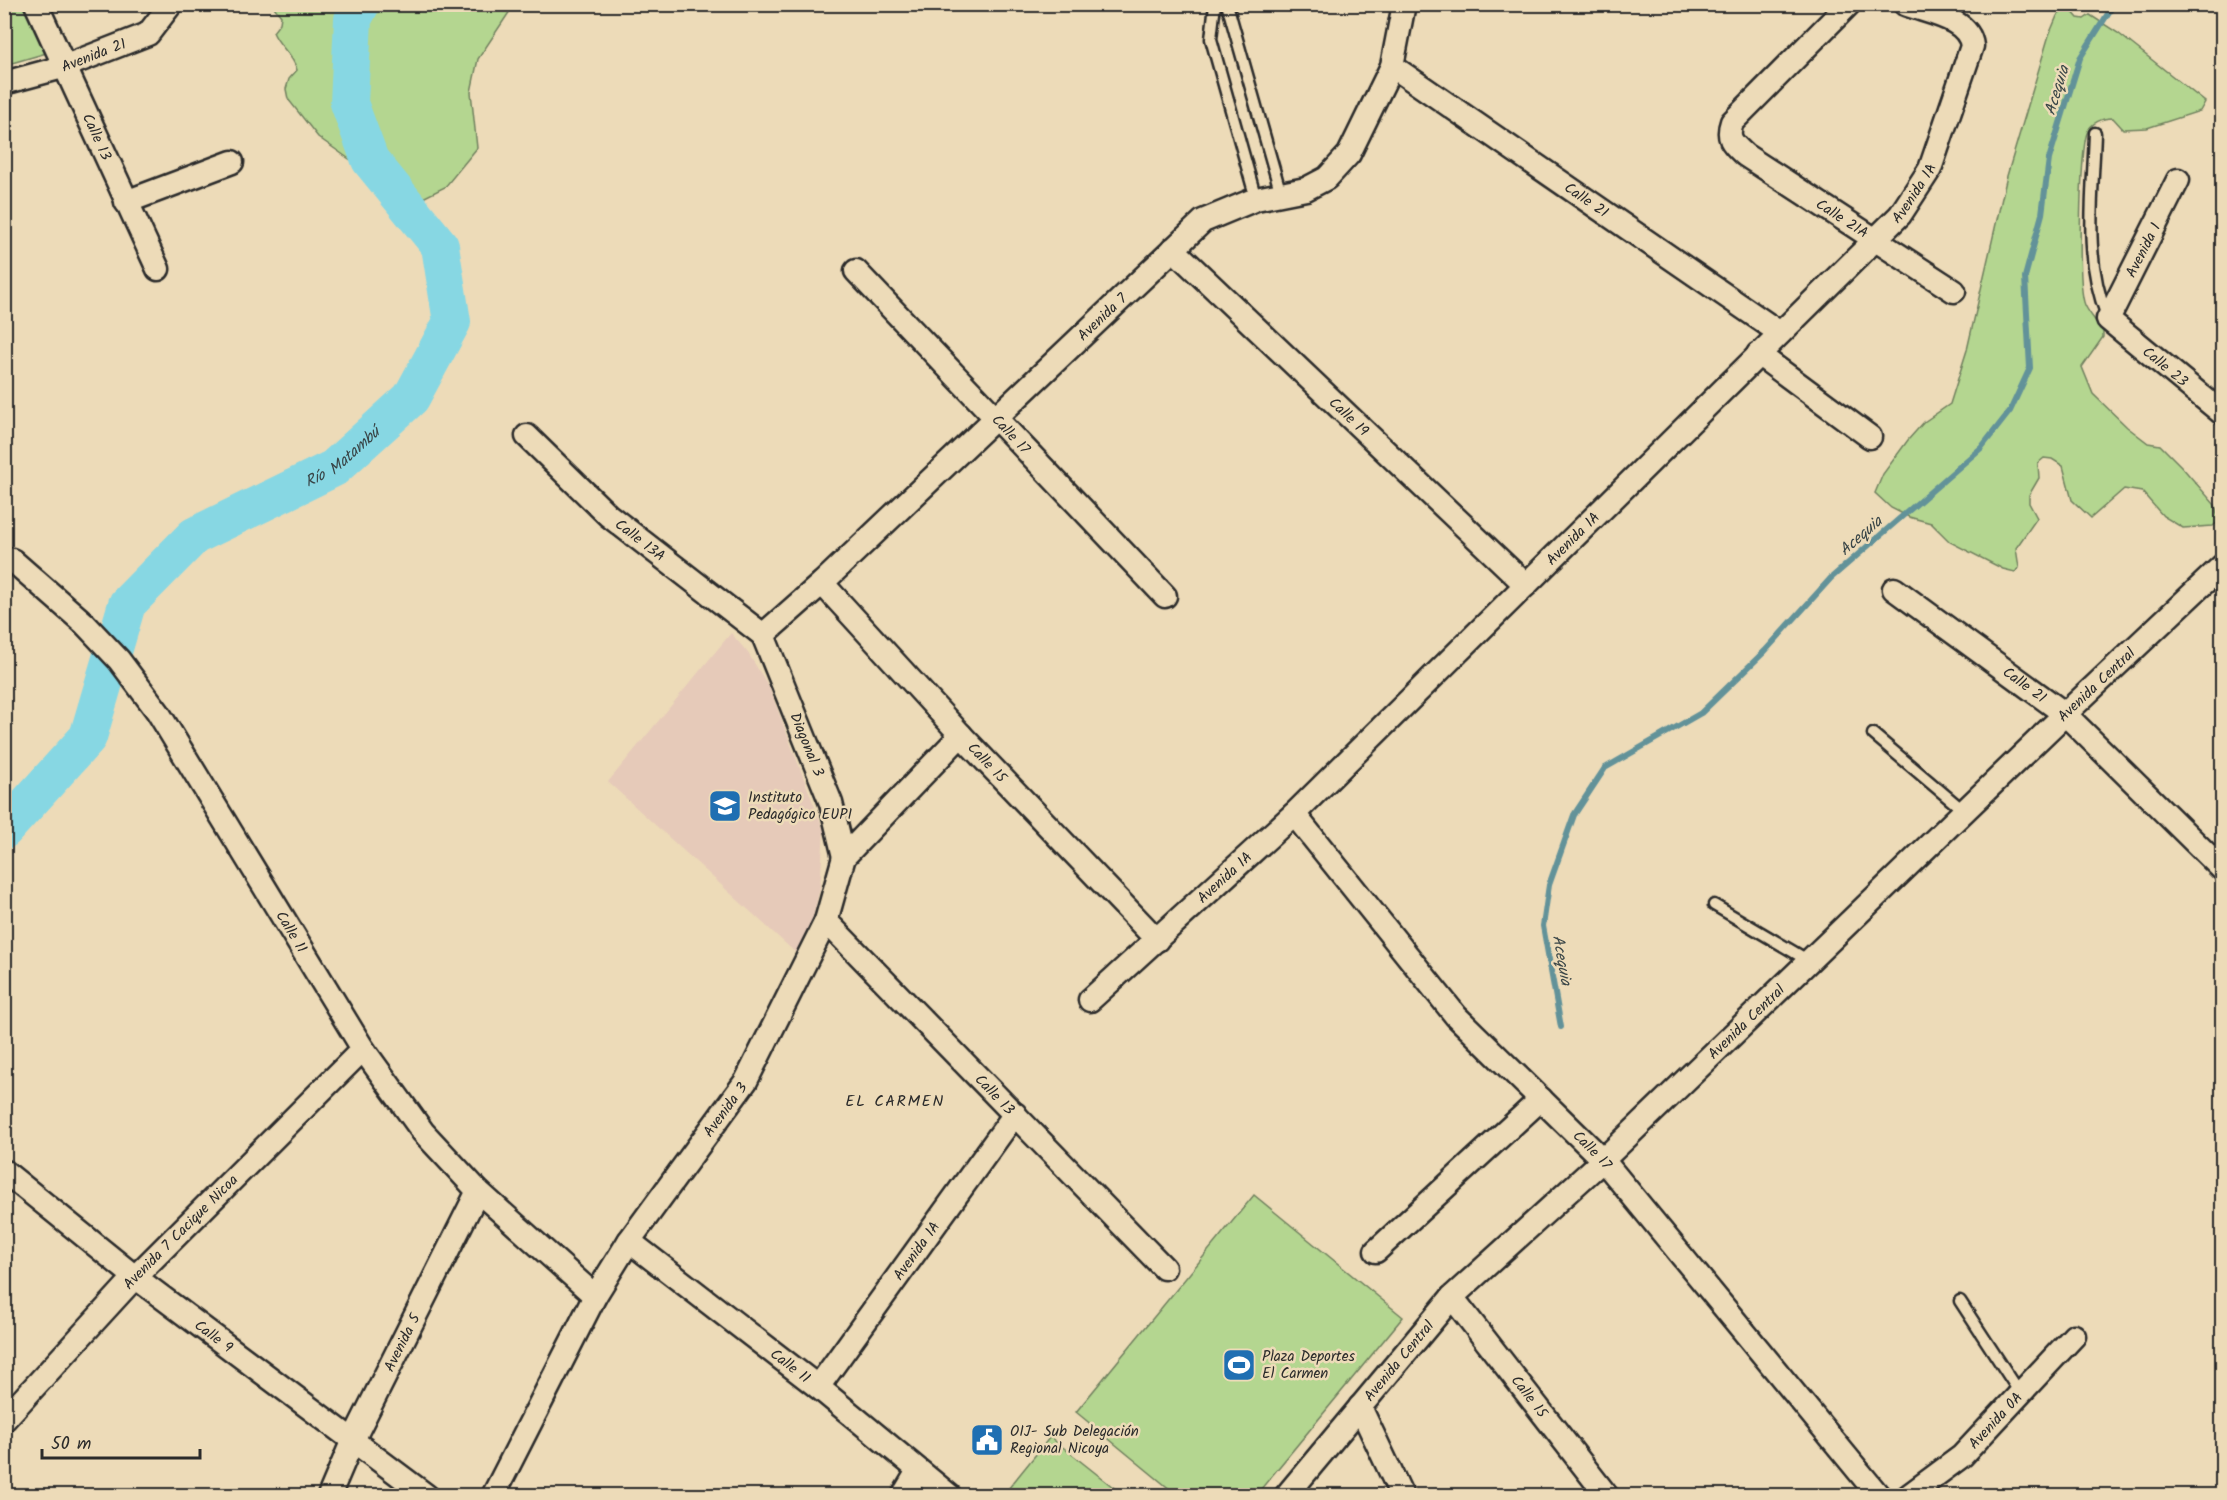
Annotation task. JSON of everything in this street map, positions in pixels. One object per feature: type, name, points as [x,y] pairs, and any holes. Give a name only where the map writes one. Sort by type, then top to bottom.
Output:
[{"type":"street","name":"Calle 13","points":[[36,4],[63,67],[158,268]]},
{"type":"street","name":"Avenida 21","points":[[4,83],[63,67],[148,34],[171,4]]},
{"type":"street","name":"Avenida 7","points":[[763,635],[822,583],[1203,221],[1256,199],[1306,189],[1327,178],[1349,154],[1392,66],[1404,4]]},
{"type":"street","name":"Calle 21A","points":[[1849,4],[1732,122],[1728,133],[1731,143],[1954,291]]},
{"type":"street","name":"Avenida 1A","points":[[1090,1000],[1294,814],[1900,215],[1930,170],[1972,46],[1970,34],[1963,26],[1905,4]]},
{"type":"street","name":"Calle 21","points":[[1392,66],[1780,333]]},
{"type":"street","points":[[126,202],[232,162]]},
{"type":"street","name":"Avenida 1","points":[[2108,319],[2178,180]]},
{"type":"street","name":"Calle 19","points":[[1173,249],[1526,585]]},
{"type":"street","name":"Calle 17","points":[[856,271],[1165,596]]},
{"type":"street","name":"Calle 23","points":[[2108,319],[2220,403]]},
{"type":"street","points":[[1758,354],[1870,437]]},
{"type":"street","name":"Calle 13A","points":[[527,436],[608,515],[763,635]]},
{"type":"street","name":"Calle 11","points":[[4,558],[12,560],[84,623],[119,660],[158,712],[363,1049],[423,1132],[478,1191],[596,1296]]},
{"type":"street","name":"Avenida Central","points":[[1286,1496],[1452,1297],[1603,1160],[2065,714],[2223,566]]},
{"type":"street","name":"Calle 15","points":[[822,583],[961,735],[1157,940]]},
{"type":"street","name":"Calle 21","points":[[1894,589],[2065,714],[2223,869]]},
{"type":"street","name":"Diagonal 3","points":[[763,635],[831,802],[844,857]]},
{"type":"street","name":"Avenida 3","points":[[493,1496],[596,1296],[628,1241],[746,1081],[826,921],[844,857],[961,735]]},
{"type":"street","name":"Calle 17","points":[[1294,814],[1456,1016],[1603,1160],[1879,1496]]},
{"type":"street","name":"Calle 13","points":[[826,921],[1164,1268]]},
{"type":"street","name":"Avenida 7 Cacique Nicoa","points":[[4,1420],[135,1277],[363,1049]]},
{"type":"street","points":[[1376,1251],[1541,1099]]},
{"type":"street","name":"Avenida 1A","points":[[818,1387],[1015,1114]]},
{"type":"street","name":"Calle 9","points":[[4,1171],[135,1277],[352,1442],[427,1496]]},
{"type":"street","name":"Avenida 5","points":[[329,1496],[352,1442],[478,1191]]},
{"type":"street","name":"Calle 11","points":[[628,1241],[818,1387],[950,1496]]},
{"type":"street","name":"Calle 15","points":[[1452,1297],[1607,1496]]},
{"type":"street","name":"Avenida 0A","points":[[1908,1496],[1962,1456],[2074,1336]]},
{"type":"street","points":[[1360,1407],[1402,1496]]},
{"type":"street","points":[[903,1496],[918,1471]]},
{"type":"lane","points":[[1215,4],[1211,39],[1256,199]]},
{"type":"lane","points":[[1227,4],[1281,194]]},
{"type":"lane","points":[[2095,133],[2091,255],[2096,289],[2108,319]]},
{"type":"lane","points":[[1873,734],[1964,811]]},
{"type":"lane","points":[[1714,905],[1809,961]]},
{"type":"lane","points":[[1960,1301],[2020,1393]]},
{"type":"shaded area","name":"Instituto Pedagógico EUPI","points":[[731,633],[748,653],[769,687],[824,831],[820,888],[811,925],[797,954],[608,782]]},
{"type":"green space","points":[[5,5],[29,5],[50,52],[5,65]]},
{"type":"green space","points":[[275,5],[514,5],[478,59],[471,92],[477,148],[445,187],[425,197],[382,193],[352,161],[318,137],[288,99],[286,89],[289,79],[297,70],[273,32],[280,23],[281,16],[274,7]]},
{"type":"green space","points":[[2065,9],[2070,9],[2078,18],[2084,19],[2090,15],[2118,33],[2205,102],[2200,111],[2147,128],[2123,129],[2113,118],[2109,118],[2094,123],[2087,133],[2080,219],[2081,273],[2085,305],[2103,332],[2103,337],[2082,367],[2093,394],[2127,427],[2148,443],[2160,445],[2181,466],[2215,505],[2219,521],[2213,526],[2183,528],[2163,516],[2142,492],[2124,489],[2091,518],[2072,500],[2063,466],[2052,459],[2044,458],[2038,463],[2039,478],[2029,495],[2029,503],[2037,518],[2016,548],[2019,568],[2015,572],[2003,569],[1950,542],[1931,523],[1909,517],[1891,508],[1875,493],[1883,474],[1908,440],[1924,422],[1950,404],[1967,350],[2007,176],[2049,35],[2057,16]]},
{"type":"green space","name":"Plaza Deportes El Carmen","points":[[1254,1195],[1403,1317],[1256,1495],[1177,1495],[1076,1412]]},
{"type":"green space","points":[[1050,1437],[1123,1495],[1017,1495],[1008,1489]]},
{"type":"waterway","name":"Río Matambú","points":[[4,830],[88,737],[127,604],[194,536],[334,468],[411,398],[452,322],[440,246],[370,160],[349,103],[353,19],[361,4]]},
{"type":"waterway","name":"Acequia","points":[[1561,1027],[1543,926],[1549,885],[1574,815],[1605,768],[1701,713],[1765,651],[1831,578],[1981,448],[2010,411],[2030,368],[2025,277],[2042,214],[2049,159],[2080,58],[2114,4]]},
{"type":"place","name":"Instituto Pedagógico EUPI","points":[[725,806]]},
{"type":"place","name":"Plaza Deportes El Carmen","points":[[1239,1365]]},
{"type":"place","name":"OIJ- Sub Delegación Regional Nicoya","points":[[987,1440]]},
{"type":"district","name":"EL CARMEN","points":[[895,1100]]}]
